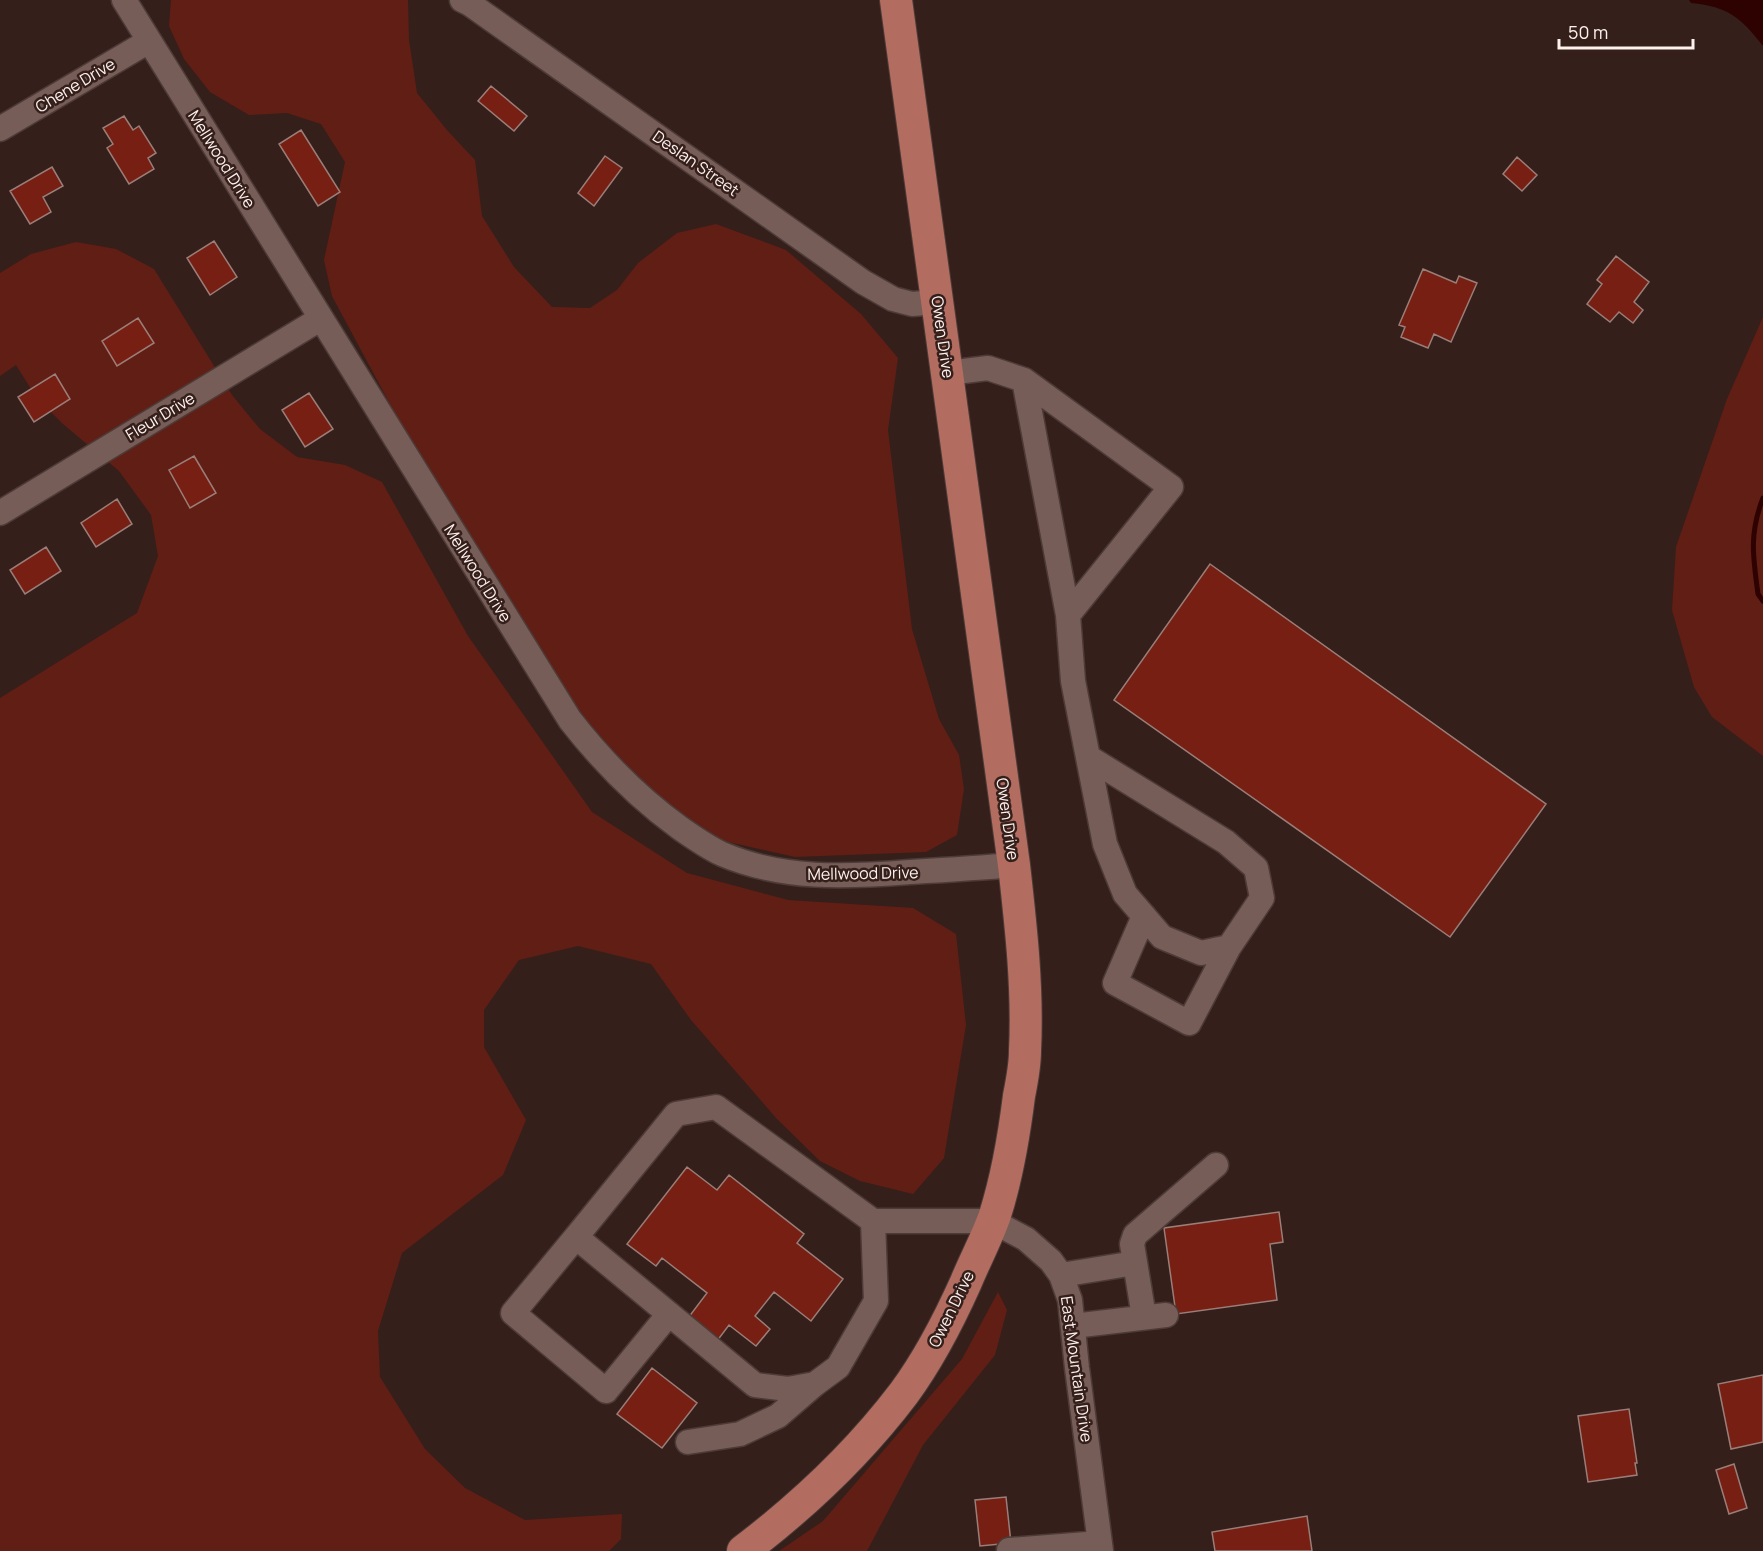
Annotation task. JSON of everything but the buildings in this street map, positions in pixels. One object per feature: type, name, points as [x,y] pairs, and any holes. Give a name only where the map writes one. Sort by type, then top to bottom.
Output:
[{"type":"main road","name":"Owen Drive","points":[[743,1551],[805,1502],[866,1440],[906,1391],[931,1351],[954,1308],[992,1221],[1009,1162],[1025,1053],[1026,998],[1014,865],[896,0]]},
{"type":"street","name":"Mellwood Drive","points":[[124,0],[570,720],[601,758],[629,787],[696,840],[721,854],[748,863],[796,873],[858,876],[1014,865]]},
{"type":"street","name":"Deslan Street","points":[[462,0],[863,282],[893,299],[912,304],[938,302]]},
{"type":"street","name":"Chene Drive","points":[[0,129],[149,40]]},
{"type":"street","name":"Fleur Drive","points":[[0,513],[320,319]]},
{"type":"street","points":[[948,373],[988,368],[1024,380],[1171,487],[1068,615]]},
{"type":"street","points":[[1024,380],[1068,615],[1073,681],[1106,844],[1125,894],[1162,937],[1201,953],[1229,947]]},
{"type":"street","points":[[1088,757],[1226,842],[1256,867],[1262,898],[1229,947],[1189,1023],[1115,983],[1144,916]]},
{"type":"street","points":[[669,1314],[606,1391],[513,1313],[676,1114],[716,1107],[873,1221],[992,1221]]},
{"type":"street","points":[[1073,1326],[1155,1316],[1135,1263],[1132,1244],[1138,1232],[1216,1165]]},
{"type":"street","points":[[688,1442],[740,1434],[778,1416],[838,1367],[876,1300],[873,1221]]},
{"type":"street","name":"East Mountain Drive","points":[[992,1221],[1026,1239],[1051,1261],[1061,1275],[1070,1300],[1101,1547]]},
{"type":"street","points":[[576,1237],[755,1385],[788,1389],[815,1384]]},
{"type":"street","points":[[1061,1275],[1135,1263]]},
{"type":"street","points":[[1009,1550],[1101,1547]]},
{"type":"shaded area","points":[[171,0],[408,0],[409,40],[417,93],[475,160],[482,216],[514,267],[552,307],[590,308],[617,290],[638,263],[677,233],[716,224],[786,250],[861,314],[898,358],[888,430],[912,629],[939,719],[959,755],[964,789],[957,835],[926,852],[795,857],[719,840],[643,785],[565,696],[434,486],[332,296],[324,260],[345,162],[321,124],[287,113],[249,115],[210,92],[184,59],[169,26]]},
{"type":"shaded area","points":[[1689,0],[1763,0],[1763,46],[1733,15],[1715,7],[1691,3]]},
{"type":"shaded area","points":[[76,242],[116,249],[154,269],[232,395],[260,429],[297,457],[345,465],[382,482],[468,636],[592,812],[687,873],[788,900],[913,908],[956,934],[966,1025],[944,1158],[913,1194],[860,1181],[820,1161],[777,1119],[691,1020],[651,964],[578,946],[519,960],[484,1010],[484,1047],[526,1120],[503,1175],[402,1253],[378,1331],[380,1377],[425,1449],[465,1488],[525,1520],[622,1514],[621,1539],[609,1551],[0,1551],[0,698],[137,613],[158,556],[151,515],[119,471],[63,424],[36,397],[16,365],[0,376],[0,273],[31,254]]},
{"type":"shaded area","points":[[1763,317],[1763,756],[1712,717],[1694,687],[1672,610],[1676,547],[1727,399]]},
{"type":"shaded area","points":[[998,1292],[1007,1310],[995,1355],[923,1445],[867,1551],[779,1551],[823,1521],[962,1359]]},
{"type":"waterway","points":[[1763,498],[1753,546],[1758,594],[1763,601]]}]
